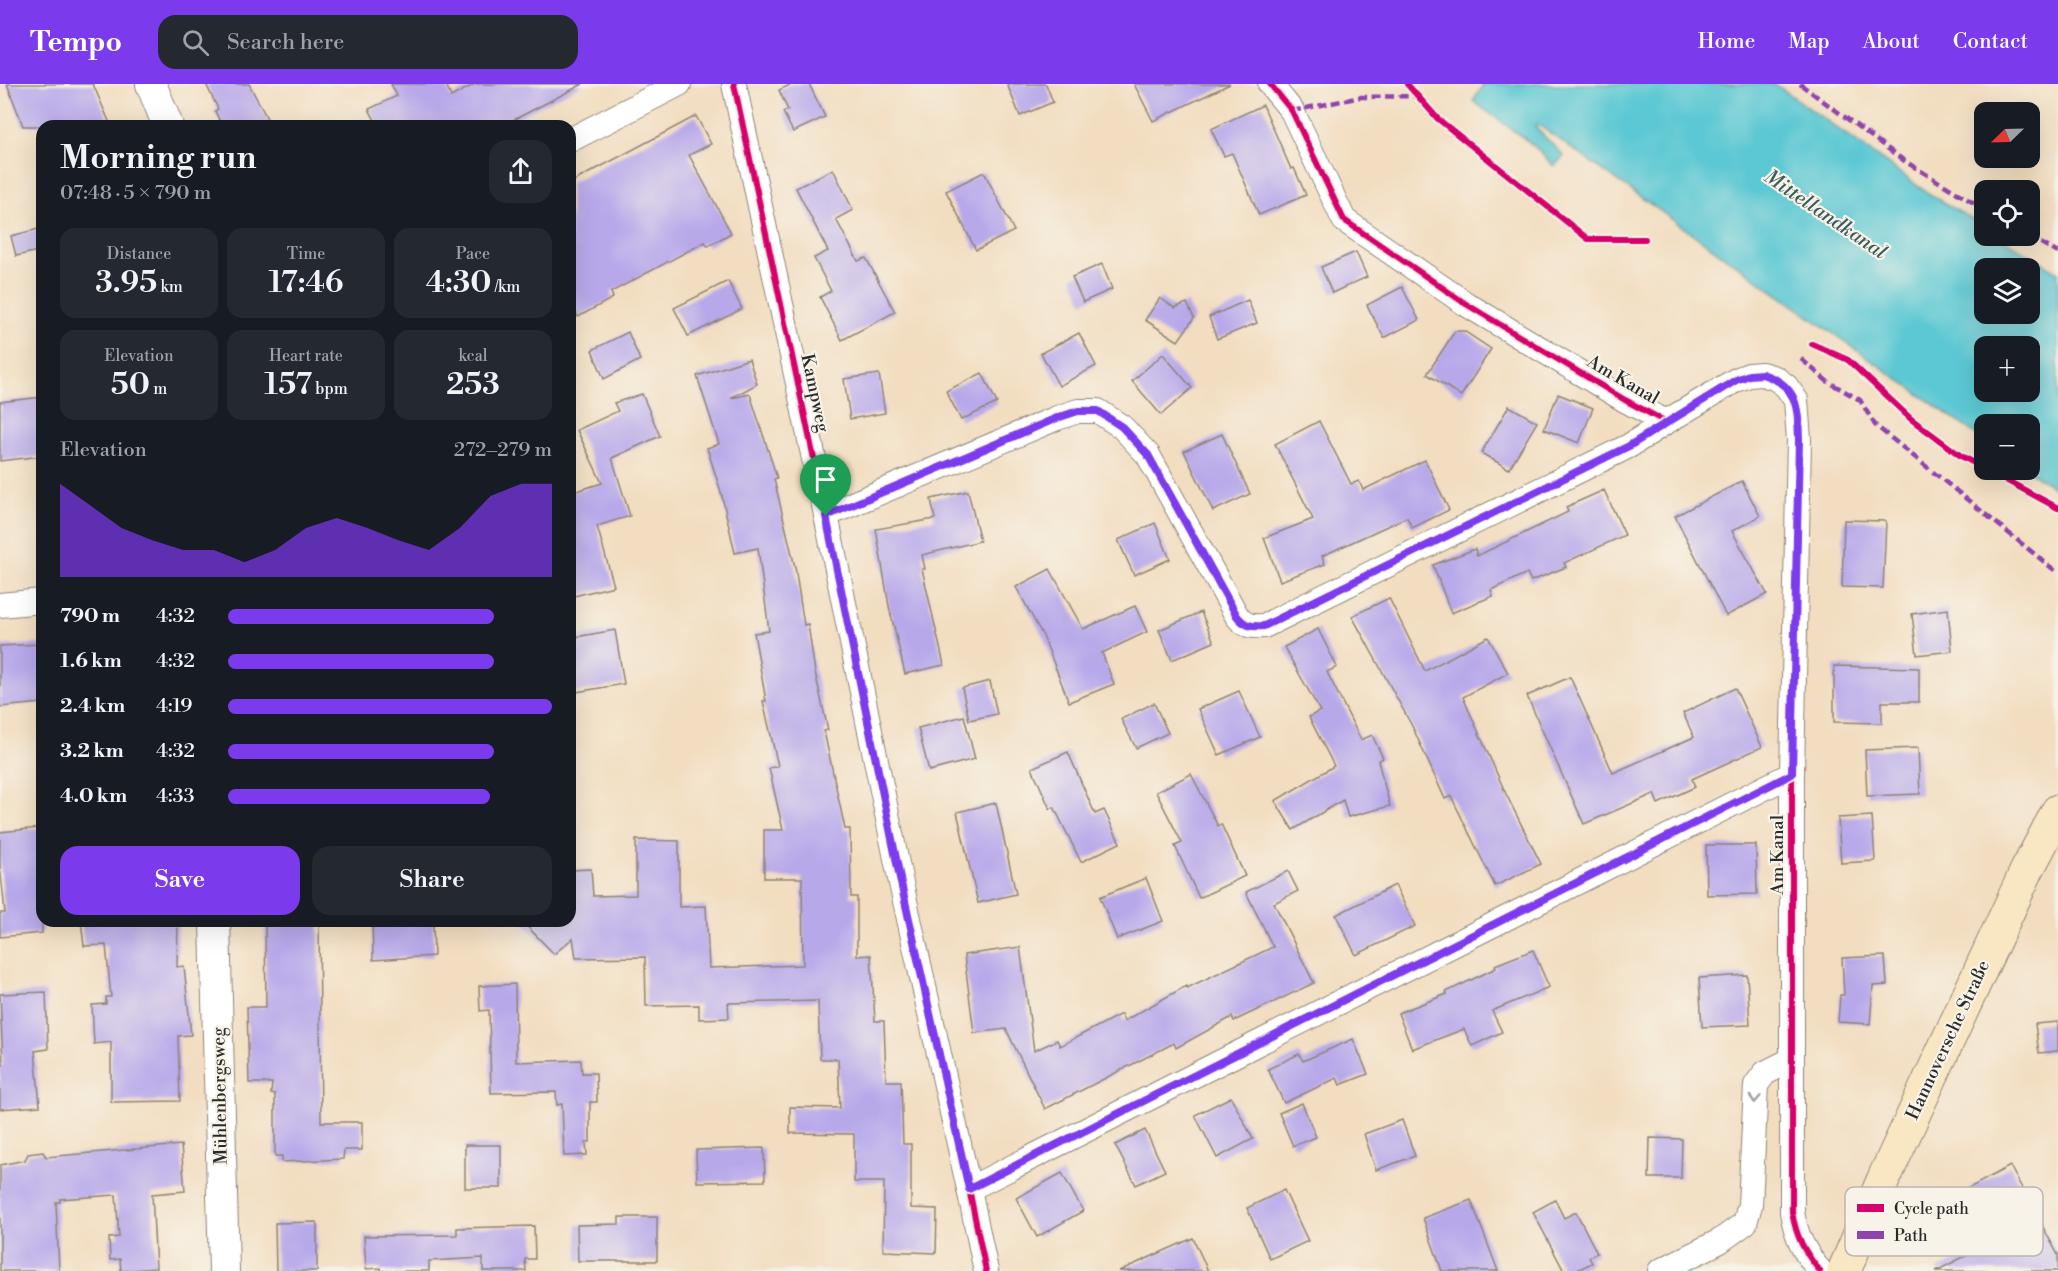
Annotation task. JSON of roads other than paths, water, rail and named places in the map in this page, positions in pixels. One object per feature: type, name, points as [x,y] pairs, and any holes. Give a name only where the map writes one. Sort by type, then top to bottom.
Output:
[{"type":"main road","name":"Hannoversche Straße","points":[[1880,1187],[2022,881],[2058,812]]},
{"type":"main road","name":"Hannoversche Straße","points":[[1844,1271],[1850,1256]]},
{"type":"street","points":[[151,84],[166,120]]},
{"type":"street","points":[[576,136],[648,91],[679,84]]},
{"type":"street","name":"Kampweg","points":[[734,84],[901,883],[986,1271]]},
{"type":"street","name":"Am Kanal","points":[[1270,84],[1292,111],[1344,220],[1466,303],[1624,400],[1666,422],[1736,380],[1749,375],[1762,374],[1775,378],[1786,386],[1796,400],[1799,440],[1792,774],[1792,1212],[1796,1232],[1804,1251],[1820,1271]]},
{"type":"street","points":[[826,516],[1057,418],[1078,411],[1098,411],[1122,427],[1148,455],[1237,616],[1244,624],[1254,627],[1264,626],[1629,446],[1666,422]]},
{"type":"street","points":[[0,605],[36,602]]},
{"type":"street","points":[[969,1189],[1792,774]]},
{"type":"street","name":"Mühlenbergsweg","points":[[215,927],[224,1271]]},
{"type":"street","points":[[1660,1271],[1720,1241],[1745,1223],[1750,1205],[1756,1085],[1765,1073],[1791,1060]]},
{"type":"water","name":"Mittellandkanal","points":[[1481,84],[1775,84],[1928,193],[1974,221],[1974,246],[2015,246],[2035,258],[1974,258],[1974,324],[2040,324],[2040,261],[2058,272],[2058,490],[2040,478],[2040,414],[1974,414],[1974,433],[1537,124],[1535,127],[1564,156],[1554,166],[1533,145],[1473,101],[1483,86]]}]
